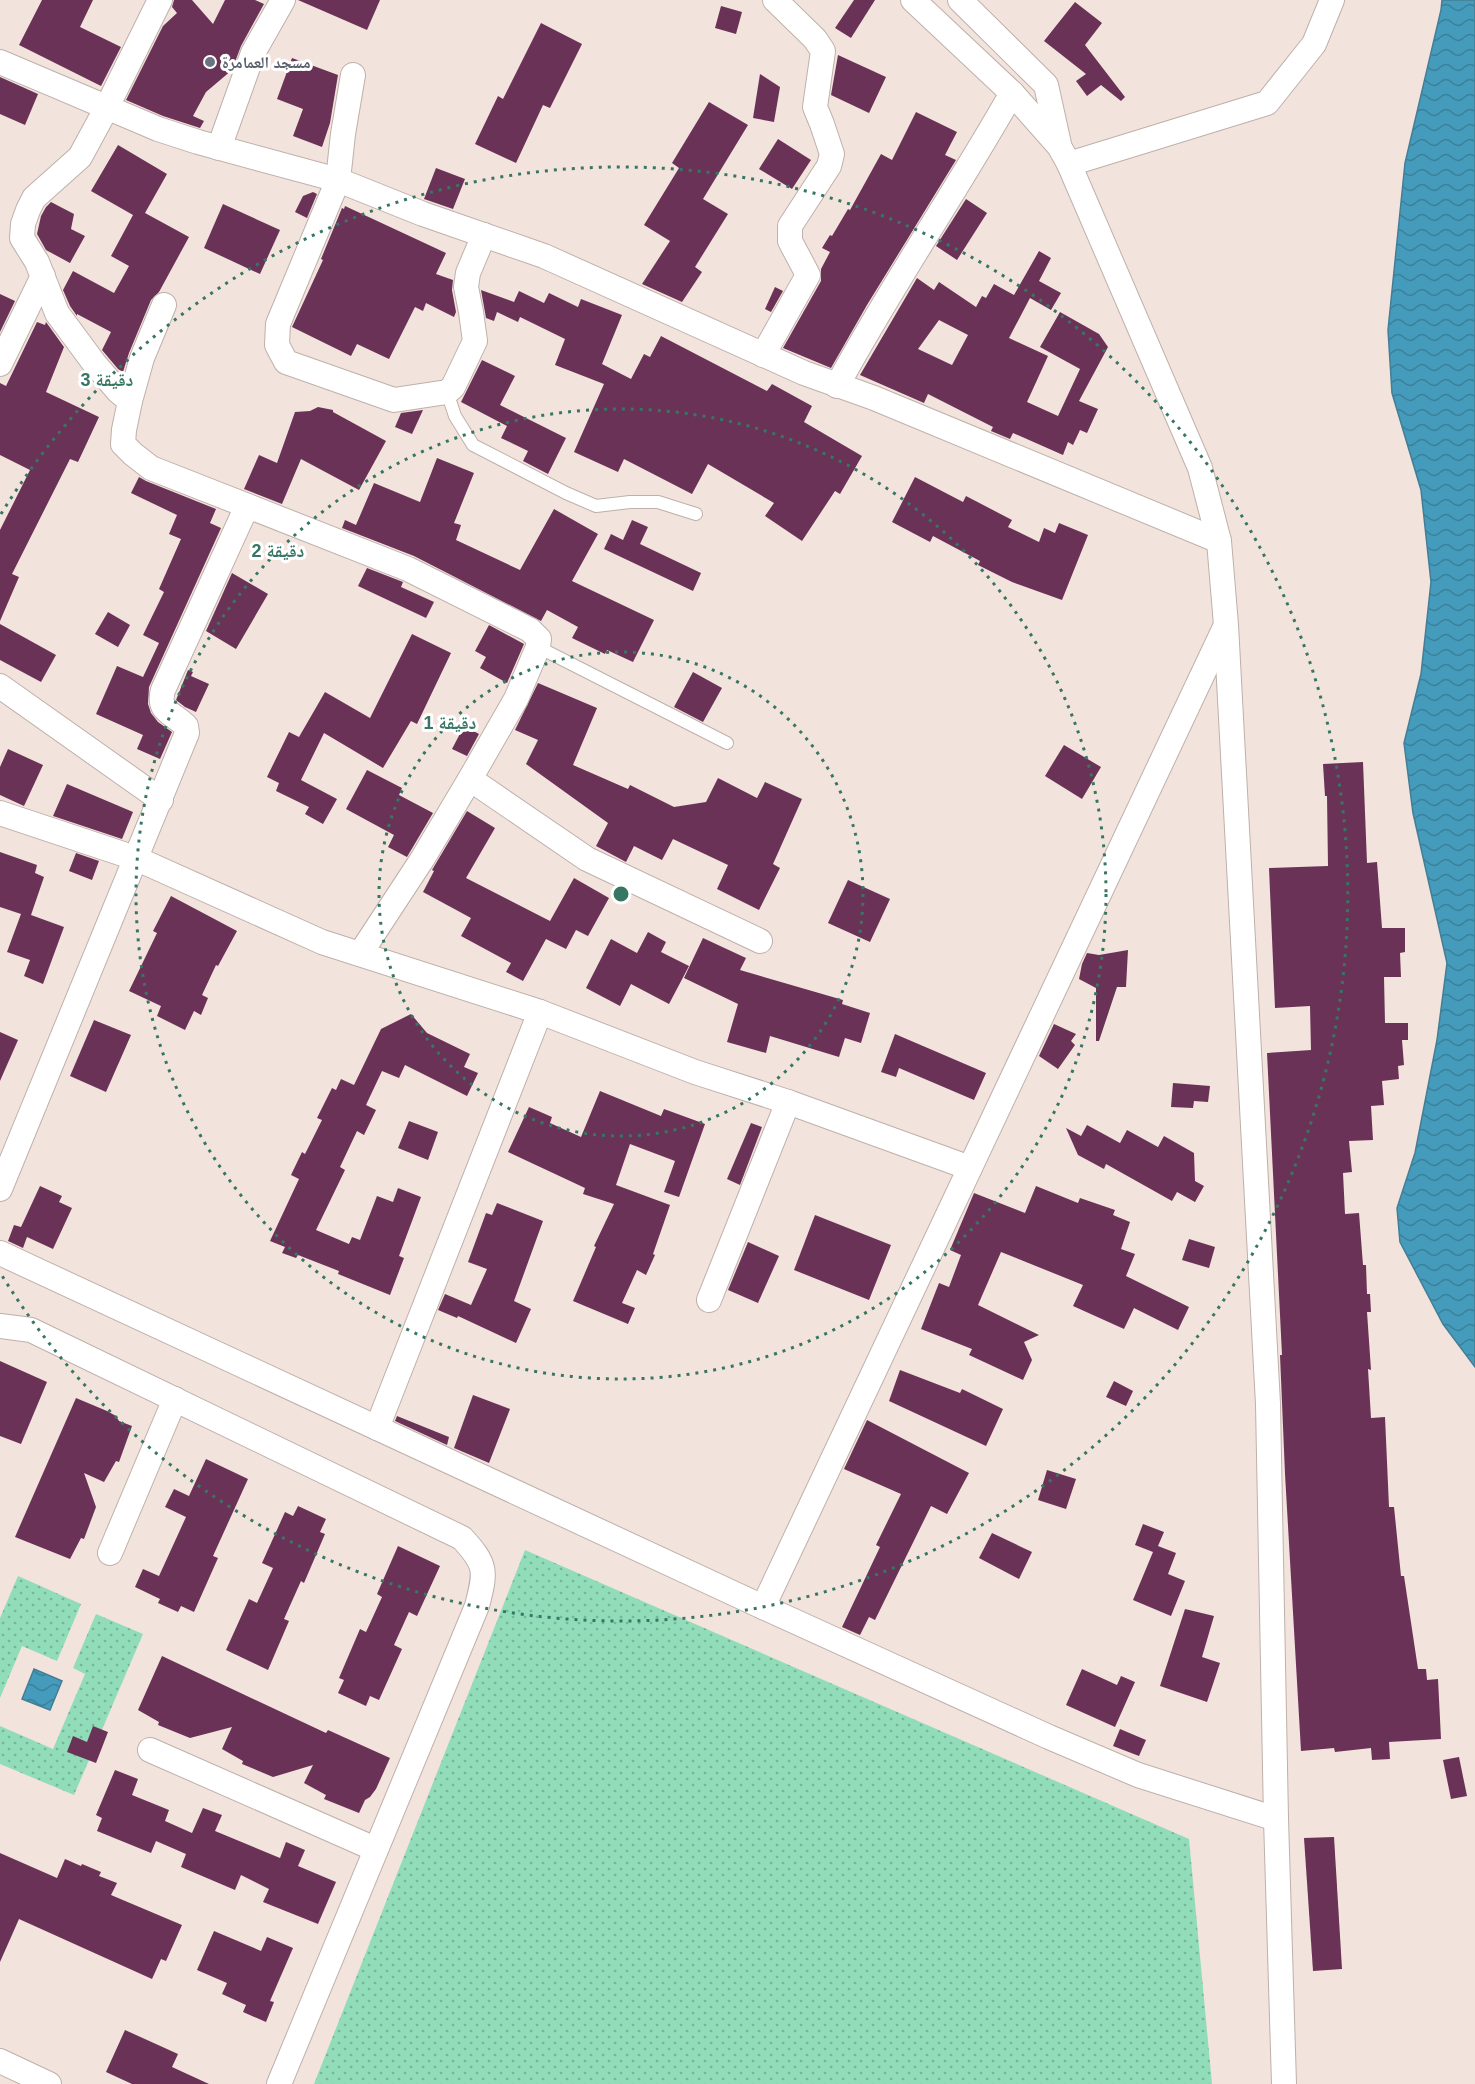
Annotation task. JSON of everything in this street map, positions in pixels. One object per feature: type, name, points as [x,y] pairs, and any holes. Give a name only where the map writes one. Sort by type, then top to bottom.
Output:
[{"type":"street","points":[[130,401],[118,391],[94,363],[57,313],[37,262],[22,238],[23,224],[34,198],[80,157],[160,0]]},
{"type":"street","points":[[219,148],[253,53],[283,0]]},
{"type":"street","points":[[763,355],[808,275],[790,241],[790,226],[829,166],[832,154],[814,107],[823,51],[815,39],[775,0]]},
{"type":"street","points":[[914,0],[1012,93],[1064,155]]},
{"type":"street","points":[[960,0],[1046,85],[1064,155],[1200,468],[1219,541],[1226,625],[1268,1404],[1284,2084]]},
{"type":"street","points":[[1064,155],[1267,103],[1314,44],[1332,0]]},
{"type":"street","points":[[0,62],[106,109],[158,129],[338,180],[594,277],[763,355],[837,386],[883,402],[1219,541]]},
{"type":"street","points":[[353,75],[338,180],[278,324],[277,345],[286,362],[394,400],[447,392],[453,387],[474,341],[466,287],[468,273],[484,235]]},
{"type":"street","points":[[837,386],[863,337],[978,153],[1012,93]]},
{"type":"street","points":[[0,364],[43,276]]},
{"type":"street","points":[[164,305],[142,358],[130,401],[123,444],[133,454],[151,468],[408,569],[530,630],[539,639],[538,647],[516,699],[423,858],[360,954]]},
{"type":"street","points":[[0,1189],[187,733],[186,726],[162,708],[160,700],[246,506]]},
{"type":"street","points":[[763,1607],[1226,625]]},
{"type":"street","points":[[0,686],[161,800]]},
{"type":"street","points":[[470,779],[587,859],[760,941]]},
{"type":"street","points":[[0,813],[135,858],[322,942],[540,1012],[695,1072],[789,1102],[970,1168]]},
{"type":"street","points":[[377,1428],[540,1012]]},
{"type":"street","points":[[709,1300],[789,1102]]},
{"type":"street","points":[[0,1253],[1049,1737],[1138,1774],[1276,1819]]},
{"type":"street","points":[[0,1326],[31,1330],[462,1538],[474,1551],[483,1567],[483,1583],[477,1606],[279,2084]]},
{"type":"street","points":[[110,1553],[175,1399]]},
{"type":"street","points":[[150,1750],[375,1849]]},
{"type":"street","points":[[0,2061],[49,2084]]},
{"type":"lane","points":[[447,392],[455,416],[473,446],[566,493],[596,506],[630,502],[658,502],[696,514]]},
{"type":"lane","points":[[538,647],[728,743]]},
{"type":"green space","points":[[525,1550],[1189,1839],[1212,2084],[314,2084]]},
{"type":"green space","points":[[18,1576],[81,1604],[57,1661],[22,1646],[0,1698],[0,1618]]},
{"type":"green space","points":[[96,1614],[143,1634],[74,1795],[0,1764],[0,1726],[53,1749],[85,1674],[73,1668]]},
{"type":"water","points":[[1442,0],[1475,0],[1475,1367],[1443,1324],[1400,1242],[1397,1208],[1415,1153],[1437,1040],[1447,963],[1413,813],[1404,743],[1421,674],[1431,582],[1421,490],[1392,393],[1388,330],[1405,163]]},
{"type":"water","points":[[34,1669],[62,1681],[50,1710],[22,1699]]},
{"type":"building","points":[[42,0],[93,0],[80,27],[121,47],[101,86],[19,45]]},
{"type":"building","points":[[174,0],[192,0],[213,24],[225,0],[255,0],[264,4],[241,46],[232,70],[206,92],[193,116],[204,121],[200,128],[163,116],[126,100],[163,26],[177,13],[172,7]]},
{"type":"building","points":[[298,0],[380,0],[367,30]]},
{"type":"building","points":[[854,0],[875,0],[851,38],[835,28]]},
{"type":"building","points":[[1075,2],[1102,23],[1085,45],[1125,97],[1121,101],[1101,85],[1087,96],[1076,81],[1086,74],[1044,41]]},
{"type":"building","points":[[721,6],[742,12],[736,34],[715,28]]},
{"type":"building","points":[[541,23],[582,44],[550,108],[543,105],[516,163],[475,144],[498,96],[503,99]]},
{"type":"building","points":[[838,55],[886,77],[869,113],[831,95]]},
{"type":"building","points":[[292,58],[338,75],[330,123],[322,147],[293,136],[303,109],[277,99]]},
{"type":"building","points":[[760,74],[780,87],[774,122],[753,118]]},
{"type":"building","points":[[0,77],[38,94],[25,125],[0,114]]},
{"type":"building","points":[[709,102],[748,125],[703,199],[728,214],[695,267],[702,272],[682,302],[642,284],[670,241],[644,225],[679,168],[672,163]]},
{"type":"building","points":[[916,112],[957,132],[945,155],[956,160],[831,368],[783,348],[821,281],[821,269],[830,252],[822,248],[848,209],[850,210],[881,154],[892,160]]},
{"type":"building","points":[[778,139],[811,160],[792,189],[759,169]]},
{"type":"building","points":[[118,145],[167,174],[145,213],[189,237],[159,292],[151,300],[123,372],[102,350],[111,332],[77,314],[77,316],[63,290],[73,271],[114,293],[129,266],[111,256],[133,215],[91,191]]},
{"type":"building","points":[[436,168],[465,179],[453,209],[424,199]]},
{"type":"building","points":[[313,192],[317,194],[307,218],[295,212],[303,196]]},
{"type":"building","points":[[966,199],[987,213],[957,260],[936,246]]},
{"type":"building","points":[[51,202],[74,214],[71,229],[85,236],[70,263],[46,250],[37,234],[41,216]]},
{"type":"building","points":[[223,204],[280,230],[260,274],[204,248]]},
{"type":"building","points":[[345,206],[446,253],[436,274],[453,280],[452,290],[456,312],[454,317],[426,303],[423,311],[415,307],[389,359],[357,344],[351,356],[292,327],[323,260],[321,259],[342,208],[344,209]]},
{"type":"building","points":[[1039,251],[1051,258],[1039,281],[1061,293],[1051,310],[1030,298],[1009,338],[1048,356],[1027,402],[1058,416],[1080,369],[1040,347],[1060,312],[1099,334],[1108,347],[1079,401],[1098,409],[1087,433],[1080,430],[1073,445],[1068,442],[1063,455],[1013,433],[1010,439],[991,431],[993,427],[928,394],[924,403],[860,375],[917,278],[934,290],[939,282],[976,307],[982,296],[986,298],[994,284],[1014,295]],"holes":[[[939,320],[968,335],[952,365],[918,349]]]},
{"type":"building","points":[[775,287],[783,291],[771,312],[765,309]]},
{"type":"building","points":[[481,290],[514,302],[519,291],[544,303],[549,293],[578,307],[581,299],[622,315],[602,364],[631,379],[644,354],[650,357],[661,336],[767,391],[772,384],[812,406],[804,422],[862,456],[840,494],[835,491],[802,541],[765,516],[774,503],[708,464],[692,494],[624,459],[618,472],[574,452],[604,384],[555,365],[565,339],[520,317],[518,322],[497,312],[494,321],[486,318]]},
{"type":"building","points":[[0,294],[15,301],[0,332]]},
{"type":"building","points":[[37,322],[45,325],[46,322],[64,347],[46,392],[99,417],[78,462],[70,459],[12,574],[19,577],[0,621],[0,530],[30,470],[0,455],[0,383],[6,386]]},
{"type":"building","points":[[482,360],[515,376],[500,405],[566,438],[548,474],[523,461],[528,451],[501,438],[507,426],[461,402]]},
{"type":"building","points":[[318,407],[333,410],[386,441],[359,490],[301,459],[282,504],[244,489],[259,455],[277,463],[295,412],[310,411]]},
{"type":"building","points":[[423,410],[412,434],[395,427],[401,413]]},
{"type":"building","points":[[437,458],[474,473],[454,523],[461,525],[456,540],[520,570],[554,509],[598,534],[572,581],[654,620],[633,662],[607,650],[605,654],[572,638],[578,627],[547,610],[541,621],[414,556],[342,528],[345,520],[356,525],[374,483],[420,502]]},
{"type":"building","points":[[139,477],[216,509],[210,523],[221,528],[149,687],[148,704],[151,713],[158,722],[172,732],[160,759],[137,749],[143,735],[96,714],[117,666],[143,677],[159,643],[143,635],[164,592],[159,589],[181,539],[169,534],[177,515],[131,493]]},
{"type":"building","points":[[915,477],[963,502],[966,496],[1012,520],[1008,527],[1039,542],[1044,528],[1055,533],[1059,523],[1088,535],[1062,600],[1012,582],[978,565],[980,561],[933,536],[930,542],[892,522]]},
{"type":"building","points":[[632,520],[648,527],[640,544],[701,573],[693,591],[604,549],[611,534],[623,540]]},
{"type":"building","points":[[367,568],[403,582],[401,587],[434,602],[426,618],[358,586]]},
{"type":"building","points":[[232,573],[268,594],[236,649],[206,631]]},
{"type":"building","points":[[108,612],[130,625],[118,647],[95,634]]},
{"type":"building","points":[[0,624],[56,655],[41,682],[0,660]]},
{"type":"building","points":[[489,625],[524,644],[507,683],[480,668],[486,657],[475,651]]},
{"type":"building","points":[[412,634],[451,653],[417,724],[411,721],[383,768],[324,733],[301,780],[337,799],[323,824],[305,814],[309,807],[276,791],[279,783],[267,777],[289,732],[299,737],[325,692],[370,718]]},
{"type":"building","points":[[188,670],[193,672],[191,676],[209,684],[196,712],[176,700]]},
{"type":"building","points":[[693,672],[722,688],[703,722],[674,707]]},
{"type":"building","points":[[538,683],[597,708],[573,765],[628,789],[630,785],[674,807],[706,802],[718,778],[757,798],[765,782],[802,799],[773,864],[780,868],[759,910],[717,889],[728,865],[673,839],[662,860],[634,846],[626,862],[596,846],[608,823],[526,764],[538,740],[515,730]]},
{"type":"building","points":[[464,726],[479,734],[467,756],[452,749]]},
{"type":"building","points":[[1064,745],[1101,767],[1082,799],[1045,776]]},
{"type":"building","points":[[8,749],[43,765],[24,806],[0,795],[0,767]]},
{"type":"building","points":[[1363,762],[1367,863],[1377,862],[1382,928],[1405,928],[1405,952],[1400,953],[1401,977],[1384,977],[1385,1023],[1408,1023],[1408,1040],[1402,1040],[1404,1065],[1398,1066],[1399,1079],[1382,1081],[1384,1105],[1371,1106],[1373,1140],[1349,1141],[1352,1172],[1343,1173],[1345,1214],[1359,1213],[1363,1265],[1366,1265],[1367,1294],[1370,1294],[1371,1312],[1367,1312],[1371,1370],[1368,1369],[1371,1418],[1385,1417],[1389,1507],[1394,1507],[1401,1576],[1404,1576],[1418,1669],[1426,1669],[1427,1680],[1438,1679],[1441,1739],[1389,1742],[1390,1759],[1372,1760],[1371,1748],[1335,1752],[1334,1748],[1301,1751],[1285,1474],[1280,1355],[1282,1355],[1267,1053],[1311,1050],[1310,1006],[1275,1008],[1269,868],[1328,866],[1327,796],[1325,796],[1323,764]]},
{"type":"building","points":[[367,770],[402,788],[399,795],[433,813],[407,857],[388,847],[394,835],[346,809]]},
{"type":"building","points":[[67,784],[133,812],[122,839],[53,816]]},
{"type":"building","points":[[467,811],[495,828],[466,878],[550,921],[574,878],[609,898],[588,936],[576,930],[566,949],[546,939],[523,981],[506,972],[511,963],[461,936],[471,918],[423,892],[434,871],[432,870]]},
{"type":"building","points":[[0,852],[37,865],[35,873],[44,877],[31,915],[64,927],[43,984],[24,976],[30,960],[7,952],[21,914],[0,907]]},
{"type":"building","points":[[76,853],[99,861],[92,880],[69,871]]},
{"type":"building","points":[[848,880],[890,899],[870,942],[828,923]]},
{"type":"building","points":[[171,896],[237,931],[218,966],[216,965],[202,995],[208,998],[201,1015],[194,1011],[185,1030],[157,1016],[161,1006],[129,991],[157,933],[153,931]]},
{"type":"building","points":[[648,932],[666,942],[661,952],[689,966],[669,1004],[631,984],[620,1006],[586,988],[611,939],[637,953]]},
{"type":"building","points":[[703,938],[746,958],[740,970],[843,1000],[842,1004],[870,1013],[861,1043],[845,1038],[839,1057],[770,1036],[766,1053],[727,1042],[738,1004],[684,978]]},
{"type":"building","points":[[1128,950],[1126,987],[1117,987],[1099,1041],[1096,1041],[1096,988],[1079,979],[1082,964],[1087,953],[1099,955]]},
{"type":"building","points":[[411,1014],[427,1033],[470,1054],[464,1067],[478,1073],[467,1096],[405,1065],[399,1078],[382,1071],[366,1105],[376,1110],[364,1135],[357,1131],[340,1167],[345,1170],[316,1230],[349,1244],[352,1237],[360,1240],[377,1196],[393,1202],[398,1188],[421,1197],[399,1256],[404,1258],[390,1295],[298,1255],[296,1258],[282,1253],[285,1247],[270,1241],[299,1179],[291,1175],[302,1152],[305,1154],[322,1120],[317,1118],[332,1088],[336,1090],[341,1079],[354,1085],[381,1029]]},
{"type":"building","points":[[94,1020],[131,1035],[106,1092],[70,1076]]},
{"type":"building","points":[[1054,1024],[1076,1034],[1071,1041],[1075,1045],[1058,1069],[1039,1056]]},
{"type":"building","points":[[0,1032],[18,1040],[0,1081]]},
{"type":"building","points":[[895,1034],[986,1073],[974,1100],[899,1068],[896,1077],[881,1072]]},
{"type":"building","points":[[1173,1083],[1210,1086],[1208,1102],[1194,1101],[1193,1108],[1171,1107]]},
{"type":"building","points":[[600,1091],[661,1116],[664,1109],[705,1124],[679,1197],[664,1192],[675,1161],[630,1144],[616,1185],[670,1205],[653,1254],[655,1255],[646,1275],[637,1270],[622,1303],[635,1308],[628,1324],[573,1301],[596,1247],[594,1246],[614,1204],[583,1194],[585,1188],[508,1152],[529,1107],[552,1117],[550,1123],[581,1137]]},
{"type":"building","points":[[409,1121],[438,1132],[428,1160],[398,1148]]},
{"type":"building","points":[[751,1123],[762,1127],[740,1185],[727,1179]]},
{"type":"building","points":[[1087,1125],[1120,1143],[1127,1130],[1158,1147],[1164,1136],[1194,1153],[1195,1181],[1204,1186],[1195,1202],[1177,1192],[1172,1201],[1106,1164],[1104,1169],[1078,1155],[1066,1128],[1081,1136]]},
{"type":"building","points":[[40,1186],[62,1196],[59,1202],[72,1208],[53,1249],[27,1237],[23,1248],[8,1241],[14,1225],[21,1227]]},
{"type":"building","points":[[1036,1186],[1078,1203],[1080,1198],[1115,1210],[1113,1215],[1130,1222],[1121,1249],[1135,1254],[1126,1276],[1189,1307],[1178,1330],[1134,1308],[1124,1329],[1073,1306],[1083,1285],[1001,1252],[978,1305],[1039,1335],[1024,1342],[1032,1360],[1023,1380],[969,1355],[972,1349],[921,1329],[939,1283],[949,1287],[961,1255],[950,1250],[974,1193],[1025,1213]]},
{"type":"building","points":[[497,1203],[543,1221],[514,1301],[531,1309],[516,1343],[458,1316],[457,1318],[438,1310],[445,1294],[471,1305],[487,1269],[468,1262],[486,1213],[492,1215]]},
{"type":"building","points":[[815,1215],[891,1245],[869,1300],[794,1270]]},
{"type":"building","points":[[1189,1239],[1215,1247],[1209,1268],[1182,1260]]},
{"type":"building","points":[[748,1242],[779,1256],[758,1303],[728,1290]]},
{"type":"building","points":[[0,1361],[47,1382],[21,1444],[0,1436]]},
{"type":"building","points":[[900,1370],[960,1393],[962,1389],[1003,1409],[986,1446],[889,1401]]},
{"type":"building","points":[[1114,1381],[1133,1391],[1126,1406],[1106,1397]]},
{"type":"building","points":[[473,1395],[510,1409],[489,1463],[454,1448]]},
{"type":"building","points":[[76,1398],[107,1411],[116,1416],[119,1421],[132,1426],[119,1462],[116,1461],[104,1482],[84,1473],[96,1507],[84,1539],[81,1538],[70,1559],[15,1537]]},
{"type":"building","points":[[397,1416],[449,1437],[447,1445],[395,1421]]},
{"type":"building","points":[[867,1420],[969,1473],[947,1514],[931,1506],[875,1620],[869,1617],[860,1635],[842,1627],[880,1547],[876,1545],[901,1494],[844,1469]]},
{"type":"building","points":[[206,1459],[248,1479],[213,1556],[218,1558],[194,1612],[181,1606],[178,1612],[158,1603],[160,1599],[135,1587],[143,1569],[159,1576],[186,1517],[165,1507],[174,1489],[189,1496]]},
{"type":"building","points":[[1047,1470],[1076,1479],[1066,1509],[1038,1500]]},
{"type":"building","points":[[298,1506],[326,1519],[320,1532],[325,1534],[304,1583],[301,1581],[284,1619],[289,1621],[268,1670],[226,1650],[249,1599],[257,1603],[273,1568],[262,1563],[285,1512],[293,1516]]},
{"type":"building","points":[[1143,1524],[1164,1532],[1158,1546],[1176,1553],[1168,1574],[1185,1581],[1171,1616],[1133,1600],[1153,1552],[1135,1545]]},
{"type":"building","points":[[992,1533],[1032,1552],[1019,1579],[979,1558]]},
{"type":"building","points":[[398,1546],[440,1566],[417,1616],[409,1612],[394,1645],[402,1649],[379,1700],[370,1696],[366,1706],[338,1693],[344,1680],[339,1678],[360,1629],[366,1632],[382,1597],[377,1594]]},
{"type":"building","points":[[1185,1609],[1214,1616],[1202,1657],[1220,1663],[1207,1702],[1160,1686]]},
{"type":"building","points":[[162,1656],[326,1733],[328,1730],[390,1758],[376,1789],[365,1800],[359,1813],[324,1799],[326,1795],[304,1783],[313,1765],[273,1777],[242,1764],[243,1761],[222,1749],[232,1727],[190,1738],[158,1725],[159,1722],[138,1710]]},
{"type":"building","points":[[1082,1669],[1117,1685],[1121,1676],[1135,1682],[1115,1727],[1066,1705]]},
{"type":"building","points":[[93,1726],[108,1732],[96,1763],[67,1752],[73,1736],[87,1742]]},
{"type":"building","points":[[1120,1729],[1146,1740],[1139,1756],[1113,1746]]},
{"type":"building","points":[[1459,1757],[1467,1796],[1451,1799],[1443,1760]]},
{"type":"building","points":[[115,1770],[138,1779],[132,1795],[169,1810],[165,1821],[192,1833],[203,1808],[222,1815],[215,1831],[280,1858],[286,1842],[305,1850],[298,1866],[336,1882],[318,1924],[263,1902],[269,1889],[241,1875],[235,1890],[181,1867],[186,1854],[156,1841],[151,1853],[97,1831],[102,1818],[96,1815]]},
{"type":"building","points":[[1334,1837],[1342,1969],[1313,1971],[1304,1838]]},
{"type":"building","points":[[0,1853],[57,1878],[65,1859],[101,1872],[99,1876],[117,1883],[111,1895],[182,1925],[166,1961],[161,1959],[152,1979],[19,1919],[0,1962]]},
{"type":"building","points":[[214,1931],[261,1951],[267,1937],[293,1948],[270,2001],[274,2002],[266,2022],[243,2012],[246,2005],[222,1994],[227,1983],[197,1970]]},
{"type":"building","points":[[125,2030],[178,2054],[172,2067],[209,2084],[132,2084],[106,2072]]},
{"type":"place","name":"مسجد العمامرة","points":[[210,62]]}]
